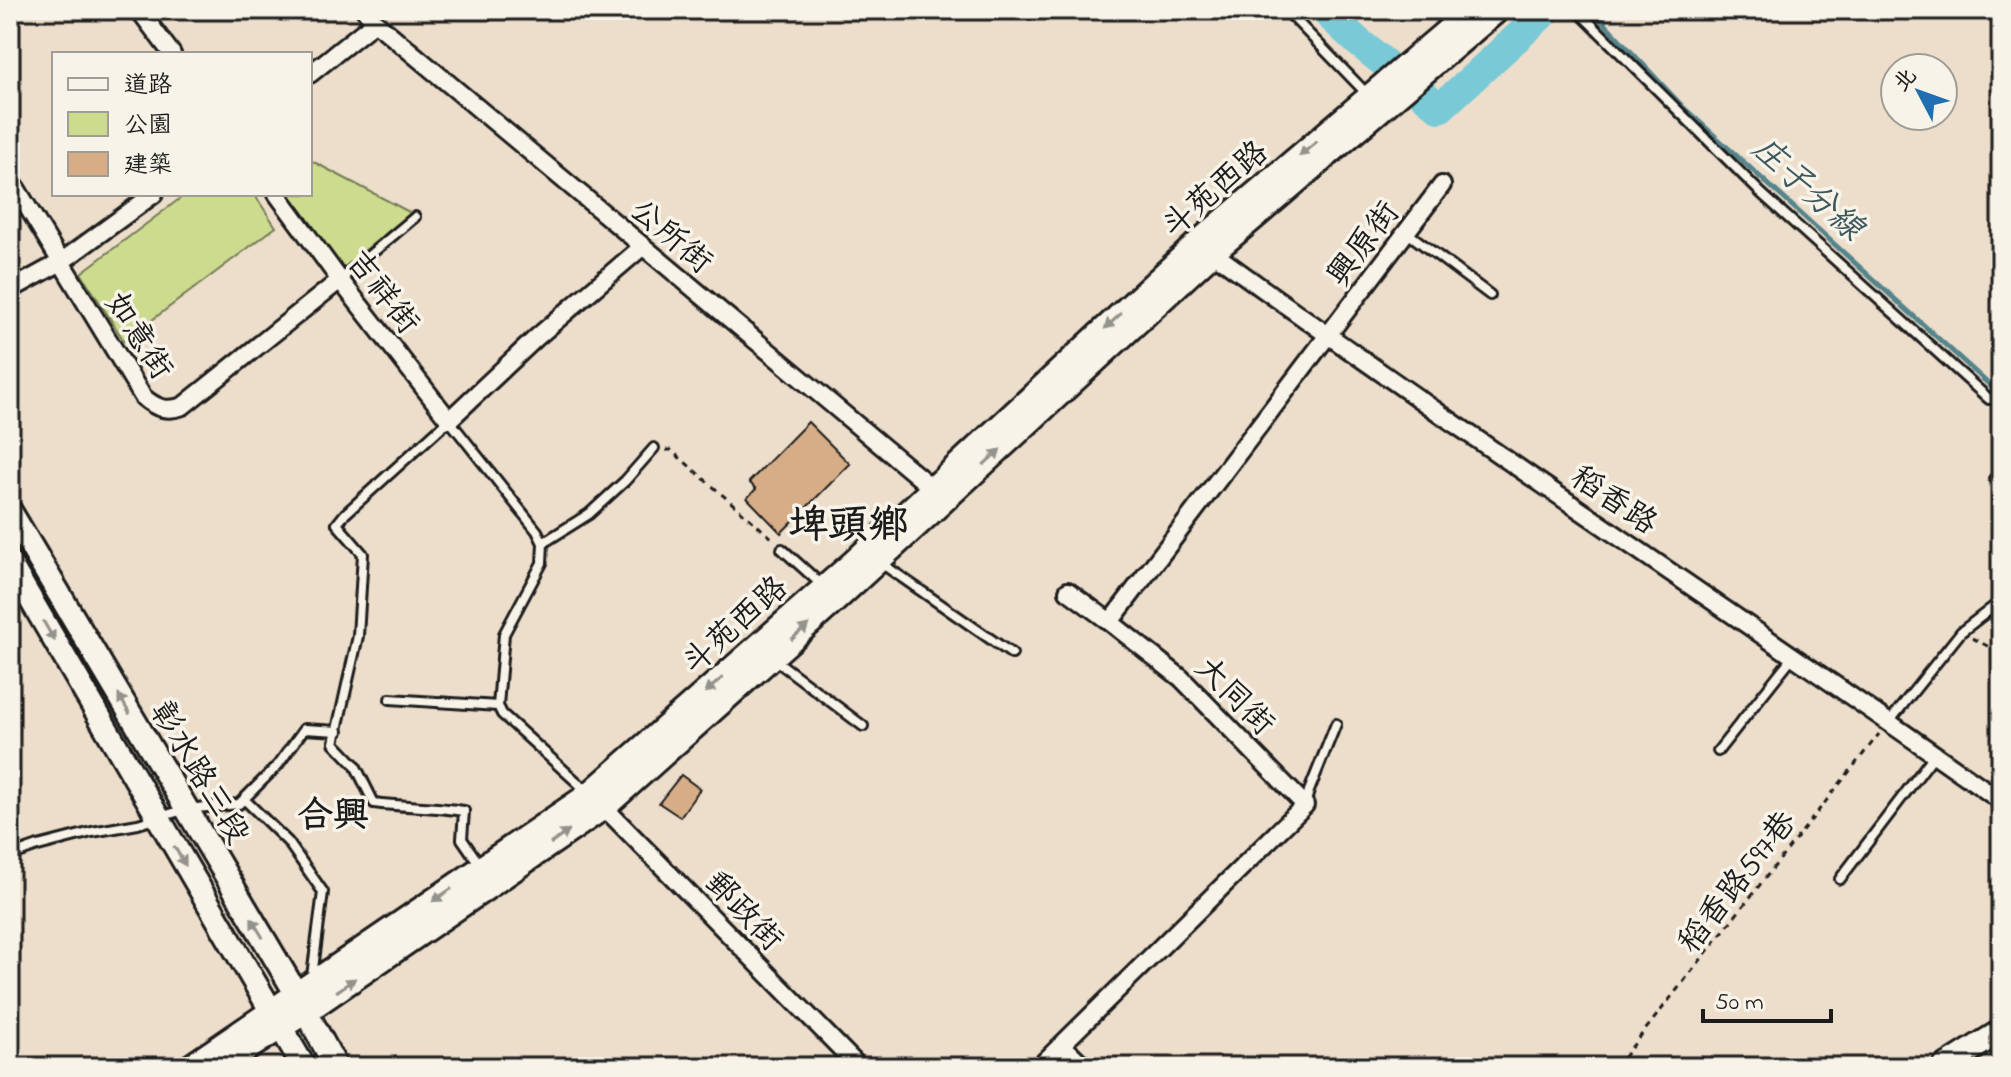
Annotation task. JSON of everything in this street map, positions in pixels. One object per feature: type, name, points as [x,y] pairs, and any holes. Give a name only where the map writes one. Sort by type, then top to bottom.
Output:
[{"type":"main road","points":[[1396,86],[1471,10]]},
{"type":"main road","points":[[1396,86],[1498,10]]},
{"type":"main road","name":"斗苑西路","points":[[219,1067],[276,1019],[481,868],[597,800],[829,594],[1206,247],[1396,86]]},
{"type":"main road","name":"斗苑西路","points":[[305,997],[597,800],[772,658],[829,594],[878,561],[939,494]]},
{"type":"main road","name":"彰水路三段","points":[[10,511],[186,809],[305,997],[336,1067]]},
{"type":"main road","name":"彰水路三段","points":[[10,564],[304,1067]]},
{"type":"main road","name":"斗苑西路","points":[[189,1067],[276,1019]]},
{"type":"main road","points":[[1944,1067],[2001,1031]]},
{"type":"street","points":[[139,10],[170,52]]},
{"type":"street","points":[[312,72],[370,16]]},
{"type":"street","name":"公所街","points":[[370,16],[939,494]]},
{"type":"street","name":"如意街","points":[[10,178],[143,397],[161,410],[183,406],[340,280]]},
{"type":"street","name":"興原街","points":[[1327,336],[1442,185]]},
{"type":"street","points":[[10,290],[61,262],[151,196]]},
{"type":"street","name":"吉祥街","points":[[278,196],[449,420]]},
{"type":"street","points":[[449,420],[536,338],[642,247]]},
{"type":"street","name":"稻香路","points":[[1206,247],[1327,336],[1794,655],[2001,801]]},
{"type":"street","points":[[1110,622],[1327,336]]},
{"type":"street","name":"大同街","points":[[1068,591],[1181,678],[1305,805]]},
{"type":"street","name":"郵政街","points":[[597,800],[859,1067]]},
{"type":"street","points":[[1039,1067],[1305,805]]},
{"type":"street","points":[[1062,1045],[1085,1067]]},
{"type":"lane","points":[[1286,10],[1374,104]]},
{"type":"lane","points":[[1577,10],[1784,215],[1989,399],[2001,395]]},
{"type":"lane","points":[[340,280],[415,217]]},
{"type":"lane","points":[[1405,231],[1490,295]]},
{"type":"lane","points":[[481,868],[462,839],[464,811],[374,803],[355,765],[334,743],[358,636],[363,554],[337,524],[449,420],[537,531],[543,543],[542,563],[504,634],[498,706],[502,714],[597,800]]},
{"type":"lane","points":[[543,543],[589,514],[625,481],[654,448]]},
{"type":"lane","points":[[782,549],[829,594]]},
{"type":"lane","points":[[878,561],[1012,654]]},
{"type":"lane","points":[[1889,722],[1961,632],[2001,601]]},
{"type":"lane","points":[[1718,751],[1794,655]]},
{"type":"lane","points":[[772,658],[863,726]]},
{"type":"lane","points":[[390,699],[498,706]]},
{"type":"lane","points":[[1305,805],[1336,724]]},
{"type":"lane","points":[[10,856],[186,809],[239,804],[278,765],[304,729],[338,731]]},
{"type":"lane","points":[[1840,879],[1935,754]]},
{"type":"lane","points":[[245,800],[288,842],[323,892],[305,997]]},
{"type":"lane","points":[[10,1051],[18,1067]]},
{"type":"path","points":[[654,448],[671,450],[782,549]]},
{"type":"path","points":[[1961,632],[2001,653]]},
{"type":"path","name":"稻香路597巷","points":[[1616,1067],[1889,722]]},
{"type":"green space","points":[[312,161],[411,213],[342,269],[287,196],[312,196]]},
{"type":"green space","points":[[183,196],[255,196],[276,227],[124,341],[81,273]]},
{"type":"building","points":[[808,422],[850,464],[781,533],[747,498],[756,489],[749,482]]},
{"type":"building","points":[[681,775],[700,789],[680,817],[659,803]]},
{"type":"waterway","points":[[1324,10],[1440,108],[1547,10]]},
{"type":"waterway","name":"庄子分線","points":[[1592,10],[1683,107],[2001,392]]},
{"type":"district","name":"埤頭鄉","points":[[848,523]]},
{"type":"district","name":"合興","points":[[333,813]]}]
